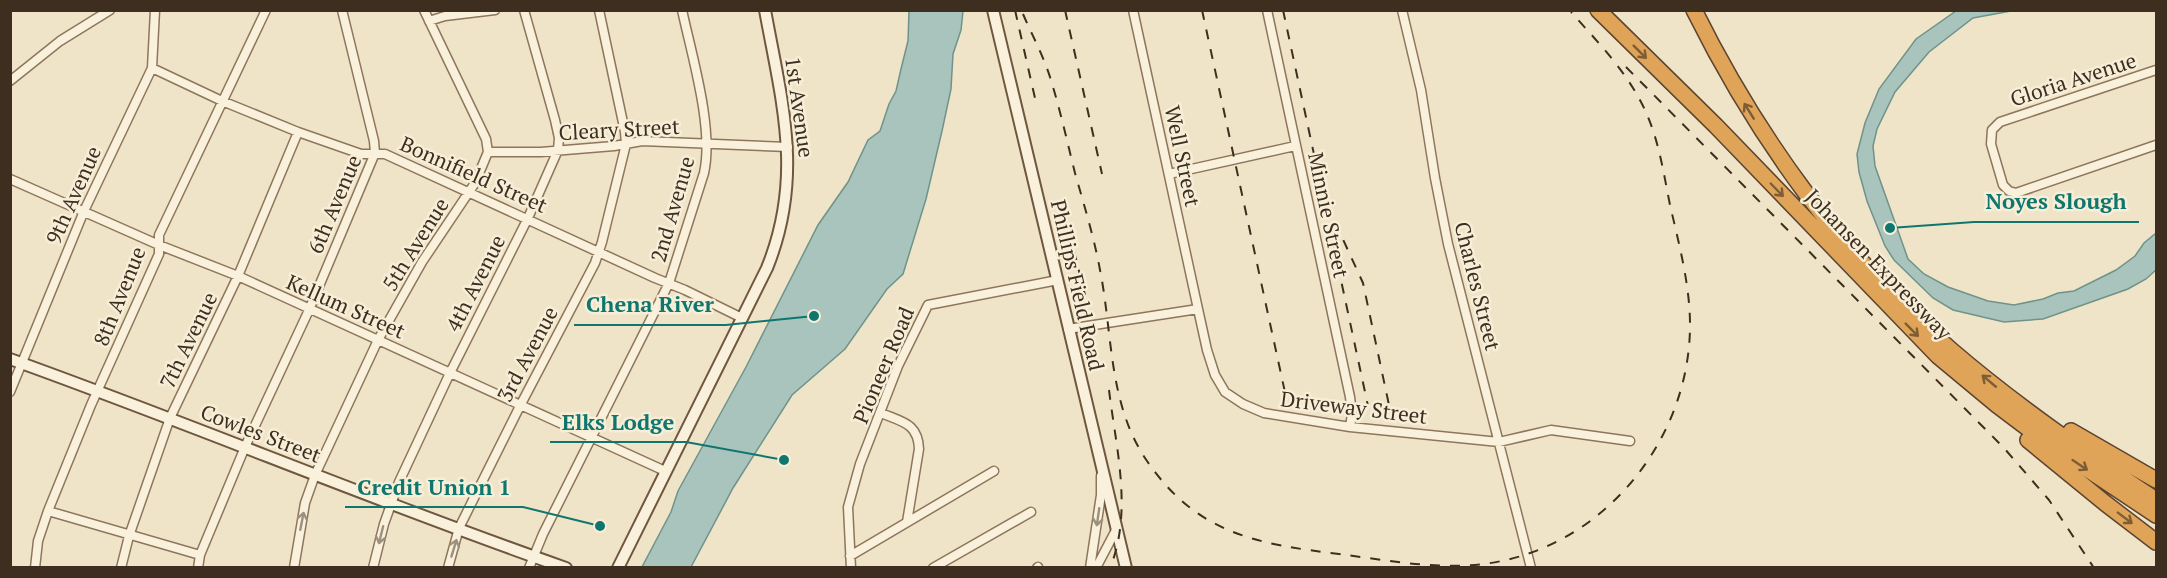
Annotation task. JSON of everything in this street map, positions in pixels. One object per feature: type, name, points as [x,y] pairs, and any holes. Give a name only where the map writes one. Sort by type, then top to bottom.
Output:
[{"type":"highway","name":"Johansen Expressway","points":[[1598,10],[1716,126],[1938,356],[2033,432],[2157,515]]},
{"type":"highway","name":"Johansen Expressway","points":[[1694,10],[1757,123],[1793,174],[1870,270],[1927,328],[2008,397],[2157,500]]},
{"type":"highway","points":[[1938,356],[2007,422],[2105,503],[2157,542]]},
{"type":"highway","points":[[2008,397],[2157,480]]},
{"type":"street","points":[[10,81],[60,41],[110,10]]},
{"type":"street","name":"9th Avenue","points":[[10,392],[84,211],[152,68],[155,10]]},
{"type":"street","name":"8th Avenue","points":[[35,567],[38,541],[48,511],[159,254],[159,235],[266,10]]},
{"type":"street","name":"6th Avenue","points":[[198,567],[200,555],[244,447],[309,310],[375,153],[342,10]]},
{"type":"street","points":[[424,10],[486,140],[488,153]]},
{"type":"street","points":[[429,21],[445,16],[495,10]]},
{"type":"street","name":"4th Avenue","points":[[373,567],[391,502],[450,373],[528,218],[558,150],[559,138],[555,120],[524,10]]},
{"type":"street","name":"3rd Avenue","points":[[448,567],[459,528],[519,406],[595,263],[599,251],[626,144],[599,10]]},
{"type":"street","name":"2nd Avenue","points":[[529,567],[669,283],[704,173],[707,143],[682,10]]},
{"type":"street","name":"1st Avenue","points":[[618,567],[777,245],[786,199],[788,147],[765,10]]},
{"type":"street","name":"Phillips Field Road","points":[[993,10],[1126,567]]},
{"type":"street","name":"Well Street","points":[[1133,10],[1198,309]]},
{"type":"street","name":"Minnie Street","points":[[1267,10],[1350,397],[1352,414],[1350,427]]},
{"type":"street","name":"Charles Street","points":[[1402,10],[1421,90],[1448,244],[1531,567]]},
{"type":"street","name":"Bonnifield Street","points":[[152,68],[222,101],[298,132],[362,154],[385,154],[742,318]]},
{"type":"street","name":"Gloria Avenue","points":[[2157,70],[2001,122],[1992,130],[1991,144],[2003,184],[2009,191],[2021,192],[2157,145]]},
{"type":"street","name":"7th Avenue","points":[[121,567],[129,536],[170,418],[238,276],[298,132]]},
{"type":"street","name":"Cleary Street","points":[[488,153],[558,150],[642,141],[788,147]]},
{"type":"street","points":[[1169,174],[1295,146]]},
{"type":"street","name":"5th Avenue","points":[[294,567],[305,503],[315,475],[378,340],[422,262],[475,183],[488,153]]},
{"type":"street","name":"Kellum Street","points":[[10,179],[159,245],[238,276],[665,471]]},
{"type":"street","name":"Pioneer Road","points":[[851,567],[848,507],[860,465],[898,366],[928,305],[1058,280]]},
{"type":"street","points":[[1068,329],[1198,309]]},
{"type":"street","name":"Driveway Street","points":[[1198,309],[1215,375],[1226,392],[1243,404],[1264,414],[1350,427],[1499,442],[1551,430],[1630,441]]},
{"type":"street","name":"Cowles Street","points":[[10,359],[566,567]]},
{"type":"street","points":[[881,413],[911,426],[919,440],[907,522]]},
{"type":"street","points":[[1090,567],[1101,495],[1101,466]]},
{"type":"street","points":[[850,556],[994,471]]},
{"type":"street","points":[[48,511],[200,555]]},
{"type":"street","points":[[933,567],[1031,512]]},
{"type":"street","points":[[1096,567],[1117,528]]},
{"type":"water","points":[[909,11],[963,11],[961,30],[953,54],[951,89],[942,131],[926,199],[903,274],[887,289],[845,349],[792,395],[733,488],[691,567],[642,567],[671,512],[678,491],[746,367],[818,225],[848,182],[868,140],[880,131],[896,91],[908,41]]},
{"type":"water","points":[[1956,11],[2011,11],[1973,18],[1929,52],[1895,92],[1877,129],[1873,146],[1875,166],[1908,259],[1924,274],[1948,287],[1988,301],[2014,305],[2074,291],[2116,270],[2135,256],[2144,243],[2156,233],[2156,270],[2146,279],[2128,289],[2043,319],[2004,322],[1953,310],[1933,298],[1894,260],[1885,246],[1867,201],[1857,154],[1865,123],[1879,89],[1916,39]]},
{"type":"railway","points":[[1015,10],[1037,107]]},
{"type":"railway","points":[[1065,10],[1102,174]]},
{"type":"railway","points":[[1202,10],[1286,397]]},
{"type":"railway","points":[[1283,10],[1368,406]]},
{"type":"railway","points":[[1023,14],[1050,77],[1089,221],[1098,258],[1118,393],[1134,439],[1166,486],[1208,520],[1231,531],[1281,546],[1401,562],[1464,566],[1506,560],[1544,547],[1579,528],[1611,504],[1638,474],[1660,441],[1676,404],[1686,365],[1690,310],[1686,280],[1656,139],[1647,114],[1626,78],[1571,12]]},
{"type":"railway","points":[[1626,67],[2004,448],[2049,500],[2094,568]]},
{"type":"railway","points":[[1335,222],[1363,283],[1389,405]]},
{"type":"railway","points":[[1069,231],[1085,295]]},
{"type":"railway","points":[[1109,390],[1122,502],[1121,525],[1110,568]]},
{"type":"place","name":"Noyes Slough","points":[[1890,228]]},
{"type":"place","name":"Chena River","points":[[814,316]]},
{"type":"place","name":"Elks Lodge","points":[[784,460]]},
{"type":"place","name":"Credit Union 1","points":[[600,526]]}]
